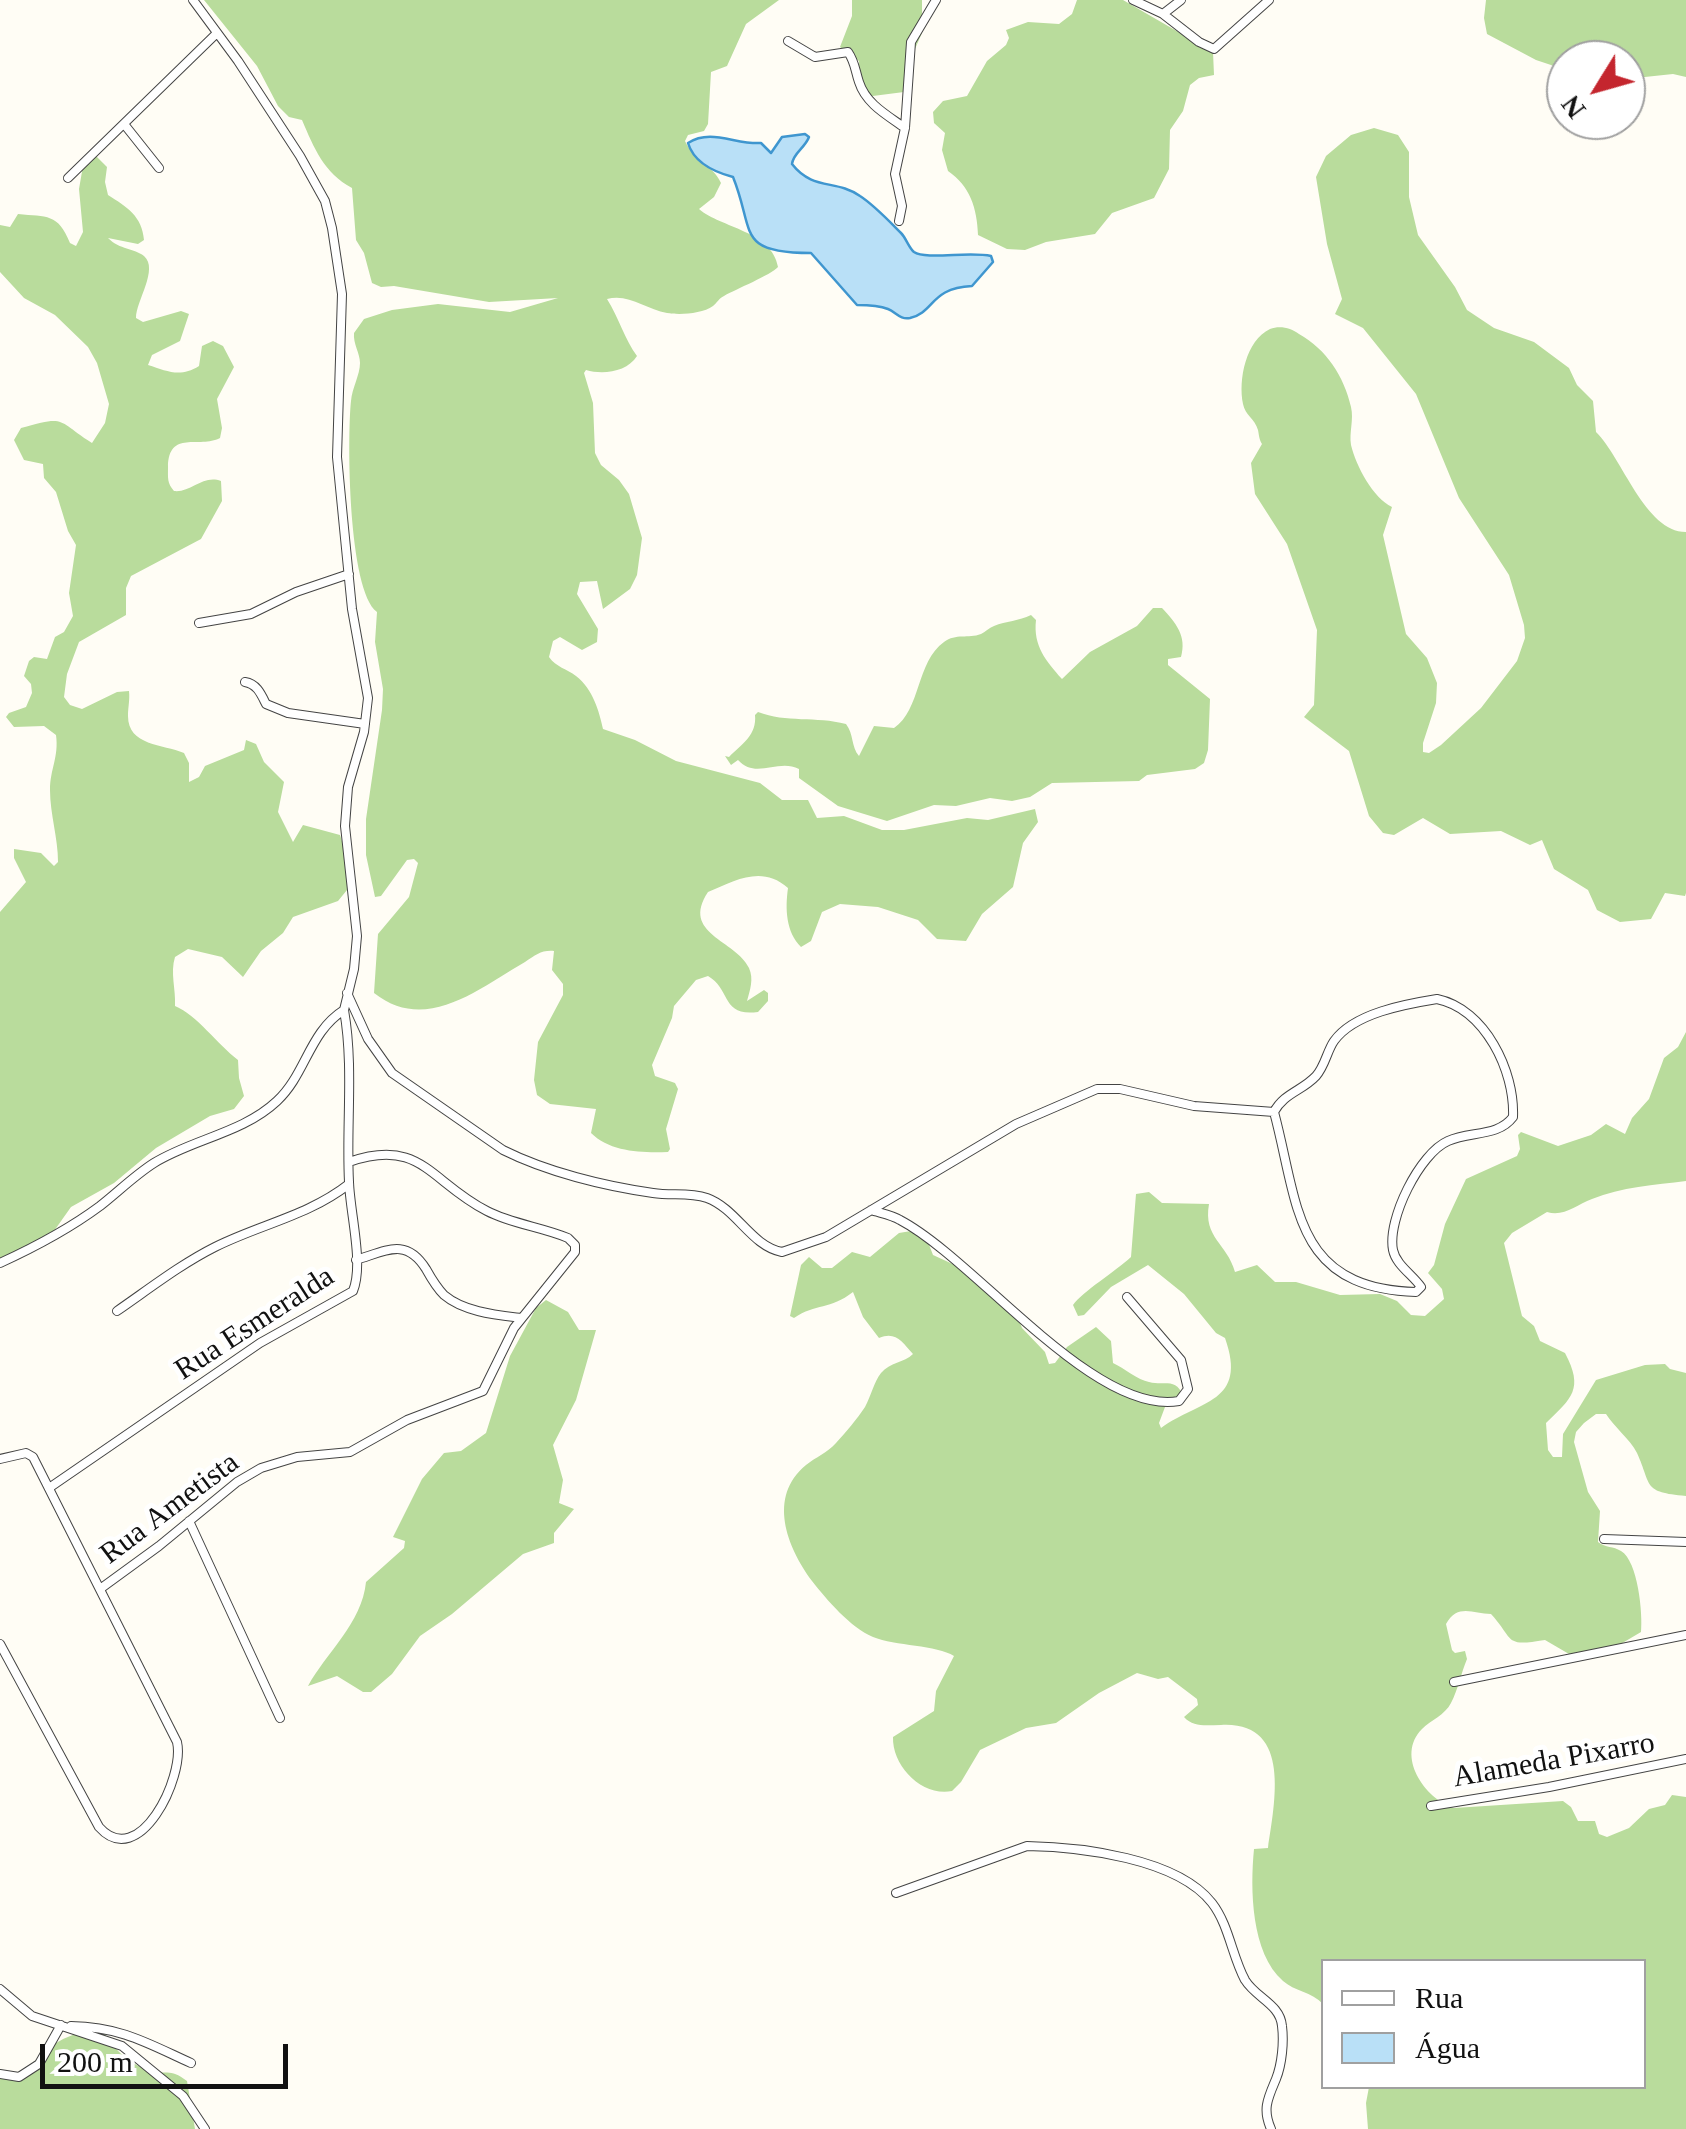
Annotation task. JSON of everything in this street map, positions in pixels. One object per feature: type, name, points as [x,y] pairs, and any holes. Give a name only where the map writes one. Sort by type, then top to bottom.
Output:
[{"type":"street","name":"Rua Esmeralda","points":[[49,1488],[260,1343],[349,1295],[356,1286],[344,1010],[354,969],[356,936],[345,826],[348,787],[368,698],[348,574],[337,457],[342,294],[326,202],[300,156],[192,0]]},
{"type":"street","points":[[899,221],[902,206],[895,174],[905,128],[911,42],[936,0]]},
{"type":"street","points":[[1133,0],[1164,14],[1199,42],[1217,49],[1269,0]]},
{"type":"street","points":[[1164,14],[1181,0]]},
{"type":"street","points":[[68,178],[217,33]]},
{"type":"street","points":[[788,40],[815,56],[848,52],[870,102],[905,128]]},
{"type":"street","points":[[124,124],[159,168]]},
{"type":"street","points":[[198,622],[250,614],[348,574]]},
{"type":"street","points":[[245,682],[260,691],[266,704],[288,713],[365,724]]},
{"type":"street","points":[[347,994],[368,1039],[392,1073],[503,1150],[522,1160],[633,1190],[708,1199],[732,1214],[760,1242],[782,1252],[809,1245],[1016,1124],[1097,1089],[1120,1089],[1194,1106],[1274,1112]]},
{"type":"street","points":[[1436,999],[1450,1002],[1465,1013],[1498,1052],[1514,1110],[1513,1118],[1502,1128],[1464,1136],[1436,1148],[1411,1182],[1392,1245],[1397,1260],[1420,1284],[1416,1292],[1367,1285],[1349,1278],[1310,1243],[1296,1208],[1274,1112],[1287,1096],[1314,1078],[1332,1044],[1350,1026],[1436,999]]},
{"type":"street","points":[[0,1263],[62,1232],[154,1163],[257,1116],[280,1098],[312,1042],[330,1019],[344,1010]]},
{"type":"street","name":"Rua Ametista","points":[[100,1589],[237,1482],[262,1468],[297,1457],[350,1452],[406,1420],[481,1392],[488,1386],[505,1342],[574,1252],[573,1242],[552,1231],[490,1213],[398,1153],[369,1155],[348,1162]]},
{"type":"street","points":[[117,1311],[213,1248],[298,1215],[327,1201],[349,1184]]},
{"type":"street","points":[[871,1210],[900,1220],[968,1268],[1082,1368],[1144,1398],[1166,1403],[1179,1401],[1188,1389],[1181,1360],[1127,1297]]},
{"type":"street","points":[[356,1260],[396,1248],[408,1250],[419,1258],[444,1295],[490,1314],[521,1318]]},
{"type":"street","points":[[0,1459],[30,1454],[179,1749],[175,1778],[153,1819],[135,1836],[112,1838],[98,1828],[0,1644]]},
{"type":"street","points":[[189,1521],[280,1718]]},
{"type":"street","points":[[1604,1539],[1686,1542]]},
{"type":"street","points":[[1454,1682],[1686,1635]]},
{"type":"street","name":"Alameda Pixarro","points":[[1431,1806],[1550,1788],[1686,1760]]},
{"type":"street","points":[[896,1893],[1027,1846],[1136,1860],[1194,1887],[1214,1906],[1250,1988],[1280,2015],[1280,2065],[1266,2100],[1271,2129]]},
{"type":"street","points":[[0,1988],[32,2016],[122,2046],[183,2096],[205,2129]]},
{"type":"street","points":[[66,2026],[97,2026],[126,2032],[192,2063]]},
{"type":"street","points":[[0,2074],[19,2077],[39,2064],[66,2026]]},
{"type":"green space","points":[[204,0],[779,0],[746,24],[727,66],[711,72],[708,124],[704,131],[688,135],[685,141],[721,183],[714,197],[699,209],[766,245],[778,267],[697,312],[667,313],[630,300],[607,299],[637,356],[621,369],[584,373],[593,403],[595,453],[601,465],[629,494],[642,538],[637,575],[630,589],[603,609],[597,581],[580,582],[577,594],[598,629],[597,642],[582,650],[560,637],[553,641],[549,657],[587,687],[603,729],[676,761],[760,783],[782,800],[808,800],[817,818],[844,816],[882,830],[904,830],[967,818],[988,820],[1035,809],[1038,822],[1023,843],[1013,887],[982,914],[966,941],[937,939],[918,920],[878,907],[840,904],[822,912],[811,941],[801,947],[788,920],[788,888],[778,881],[749,877],[708,892],[701,906],[705,927],[749,968],[747,1001],[764,990],[768,1001],[758,1012],[738,1010],[708,976],[696,980],[674,1006],[652,1065],[655,1076],[675,1083],[678,1089],[666,1129],[668,1152],[637,1151],[607,1144],[591,1133],[596,1109],[550,1104],[537,1095],[534,1080],[538,1042],[563,995],[563,984],[552,970],[554,951],[539,954],[470,994],[432,1008],[393,1005],[374,993],[378,934],[409,897],[418,863],[407,860],[381,896],[375,897],[366,855],[366,819],[383,689],[375,642],[377,612],[367,598],[360,575],[352,512],[350,420],[360,363],[354,333],[364,319],[392,310],[438,304],[510,312],[558,298],[489,302],[372,283],[356,240],[352,188],[327,167],[302,120],[289,117],[278,106],[257,66]]},
{"type":"green space","points":[[852,0],[922,0],[922,33],[911,58],[904,92],[865,97],[860,89],[859,61],[840,47],[852,16]]},
{"type":"green space","points":[[1077,0],[1123,0],[1213,52],[1214,75],[1190,85],[1183,111],[1170,130],[1169,169],[1154,198],[1112,213],[1095,234],[1046,242],[1025,250],[1007,249],[978,235],[971,198],[948,171],[942,150],[945,133],[934,123],[933,112],[943,101],[967,96],[987,61],[1006,45],[1006,30],[1028,22],[1059,24],[1072,14]]},
{"type":"green space","points":[[1486,0],[1686,0],[1686,77],[1646,77],[1646,40],[1546,40],[1546,63],[1487,34]]},
{"type":"green space","points":[[1374,128],[1398,135],[1409,152],[1409,197],[1418,235],[1467,310],[1494,328],[1534,342],[1569,368],[1577,385],[1593,401],[1596,432],[1646,507],[1671,529],[1686,532],[1686,893],[1665,893],[1651,919],[1620,922],[1597,910],[1588,890],[1554,869],[1542,840],[1530,845],[1501,831],[1450,834],[1423,818],[1394,835],[1383,833],[1369,816],[1349,751],[1304,717],[1314,705],[1317,630],[1287,544],[1255,494],[1251,463],[1262,444],[1257,426],[1244,408],[1242,394],[1250,351],[1270,329],[1281,327],[1296,332],[1318,347],[1332,364],[1351,407],[1351,445],[1357,462],[1372,489],[1392,507],[1383,535],[1406,634],[1427,658],[1437,683],[1423,752],[1429,753],[1441,745],[1481,708],[1517,661],[1525,638],[1509,575],[1459,498],[1416,394],[1363,328],[1335,314],[1342,299],[1327,244],[1316,177],[1326,156],[1351,135]]},
{"type":"green space","points":[[95,155],[107,167],[108,195],[132,213],[143,232],[144,240],[138,244],[108,238],[140,253],[148,262],[148,277],[136,318],[143,322],[181,311],[189,314],[180,341],[152,355],[148,365],[173,372],[192,370],[199,366],[202,346],[213,341],[223,346],[234,367],[217,399],[220,438],[179,444],[170,455],[168,467],[174,491],[221,481],[222,501],[201,539],[131,576],[126,588],[126,615],[79,642],[67,674],[64,697],[70,705],[82,709],[117,692],[129,691],[128,716],[134,733],[140,739],[184,753],[189,763],[189,782],[199,777],[205,766],[244,750],[246,740],[256,744],[264,762],[284,782],[278,812],[293,842],[303,825],[340,835],[347,857],[347,890],[338,901],[293,917],[243,977],[222,957],[188,949],[175,957],[175,1006],[238,1060],[244,1096],[234,1109],[210,1116],[156,1148],[114,1183],[71,1207],[54,1231],[0,1261],[0,912],[26,882],[14,858],[14,849],[41,853],[54,866],[58,862],[50,790],[56,735],[44,726],[14,727],[6,717],[26,707],[32,693],[24,676],[29,661],[34,657],[47,659],[55,637],[64,632],[73,616],[69,593],[76,545],[56,492],[44,478],[43,464],[24,460],[14,440],[21,428],[54,421],[92,443],[105,423],[109,404],[88,347],[55,315],[24,298],[0,272],[0,225],[10,227],[18,214],[44,217],[56,221],[76,246],[83,232],[79,189],[84,160]]},
{"type":"green space","points":[[1153,608],[1162,608],[1181,636],[1181,657],[1168,659],[1168,665],[1210,699],[1208,750],[1204,763],[1195,769],[1147,775],[1139,781],[1052,783],[1030,797],[934,805],[887,821],[838,806],[799,778],[799,769],[752,768],[738,760],[731,765],[725,756],[729,757],[748,739],[758,712],[846,724],[859,756],[874,726],[894,728],[903,720],[928,661],[949,639],[981,634],[1031,615],[1036,620],[1042,652],[1062,679],[1090,652],[1137,626]]},
{"type":"green space","points":[[1686,1032],[1686,1181],[1615,1192],[1564,1212],[1547,1212],[1512,1233],[1504,1243],[1522,1316],[1534,1326],[1540,1341],[1565,1353],[1574,1376],[1568,1399],[1546,1423],[1548,1450],[1553,1457],[1562,1457],[1563,1434],[1596,1380],[1645,1365],[1665,1364],[1686,1373],[1686,1496],[1662,1492],[1651,1485],[1634,1448],[1606,1414],[1596,1414],[1584,1423],[1574,1442],[1588,1492],[1600,1511],[1598,1542],[1621,1551],[1632,1565],[1640,1601],[1641,1632],[1619,1645],[1569,1654],[1545,1640],[1516,1642],[1491,1614],[1456,1614],[1446,1624],[1452,1650],[1465,1651],[1467,1659],[1451,1703],[1422,1729],[1412,1751],[1417,1775],[1424,1786],[1454,1808],[1563,1801],[1578,1821],[1595,1821],[1599,1834],[1607,1837],[1629,1828],[1649,1809],[1665,1805],[1672,1795],[1686,1797],[1686,2129],[1368,2129],[1369,2089],[1646,2089],[1646,1959],[1321,1959],[1321,2002],[1287,1984],[1264,1954],[1253,1901],[1254,1849],[1268,1848],[1274,1808],[1274,1767],[1269,1750],[1259,1736],[1244,1727],[1188,1721],[1184,1717],[1198,1705],[1197,1699],[1168,1677],[1158,1679],[1137,1673],[1056,1723],[1026,1728],[980,1750],[952,1791],[930,1789],[911,1777],[898,1759],[893,1737],[934,1711],[936,1691],[954,1656],[873,1637],[848,1620],[803,1568],[789,1538],[784,1507],[794,1478],[833,1446],[851,1425],[865,1407],[881,1373],[913,1354],[894,1337],[879,1338],[863,1317],[853,1292],[837,1302],[794,1318],[790,1316],[801,1265],[809,1257],[822,1268],[832,1268],[852,1252],[870,1257],[899,1233],[923,1229],[933,1255],[957,1266],[1016,1312],[1022,1328],[1045,1352],[1049,1364],[1096,1327],[1111,1341],[1113,1363],[1145,1381],[1177,1386],[1183,1396],[1165,1407],[1161,1428],[1225,1388],[1230,1359],[1225,1338],[1216,1333],[1184,1294],[1148,1265],[1111,1287],[1084,1315],[1078,1316],[1073,1305],[1077,1300],[1131,1257],[1136,1194],[1149,1192],[1162,1203],[1209,1204],[1212,1233],[1235,1272],[1257,1265],[1275,1282],[1296,1282],[1340,1295],[1380,1294],[1397,1301],[1411,1315],[1425,1316],[1444,1299],[1442,1289],[1428,1273],[1466,1179],[1517,1156],[1521,1132],[1558,1146],[1591,1135],[1606,1124],[1625,1134],[1632,1118],[1649,1099],[1664,1058],[1678,1047]]},
{"type":"green space","points":[[546,1300],[568,1312],[579,1330],[596,1330],[576,1400],[553,1445],[563,1480],[559,1503],[574,1509],[554,1533],[554,1543],[523,1554],[420,1636],[392,1674],[371,1692],[363,1692],[337,1676],[308,1686],[351,1624],[366,1582],[404,1548],[405,1541],[393,1537],[422,1479],[444,1453],[461,1451],[486,1433],[510,1356],[536,1308]]},
{"type":"green space","points":[[87,2030],[104,2032],[122,2054],[141,2067],[176,2074],[187,2081],[195,2129],[0,2129],[0,2076],[24,2069],[56,2043]]},
{"type":"water","points":[[715,137],[761,143],[771,153],[782,137],[809,137],[792,164],[816,182],[851,191],[865,200],[901,233],[914,252],[991,256],[993,262],[972,286],[948,291],[910,318],[880,307],[857,305],[811,253],[770,249],[759,243],[747,225],[733,177],[706,166],[688,143]]}]
